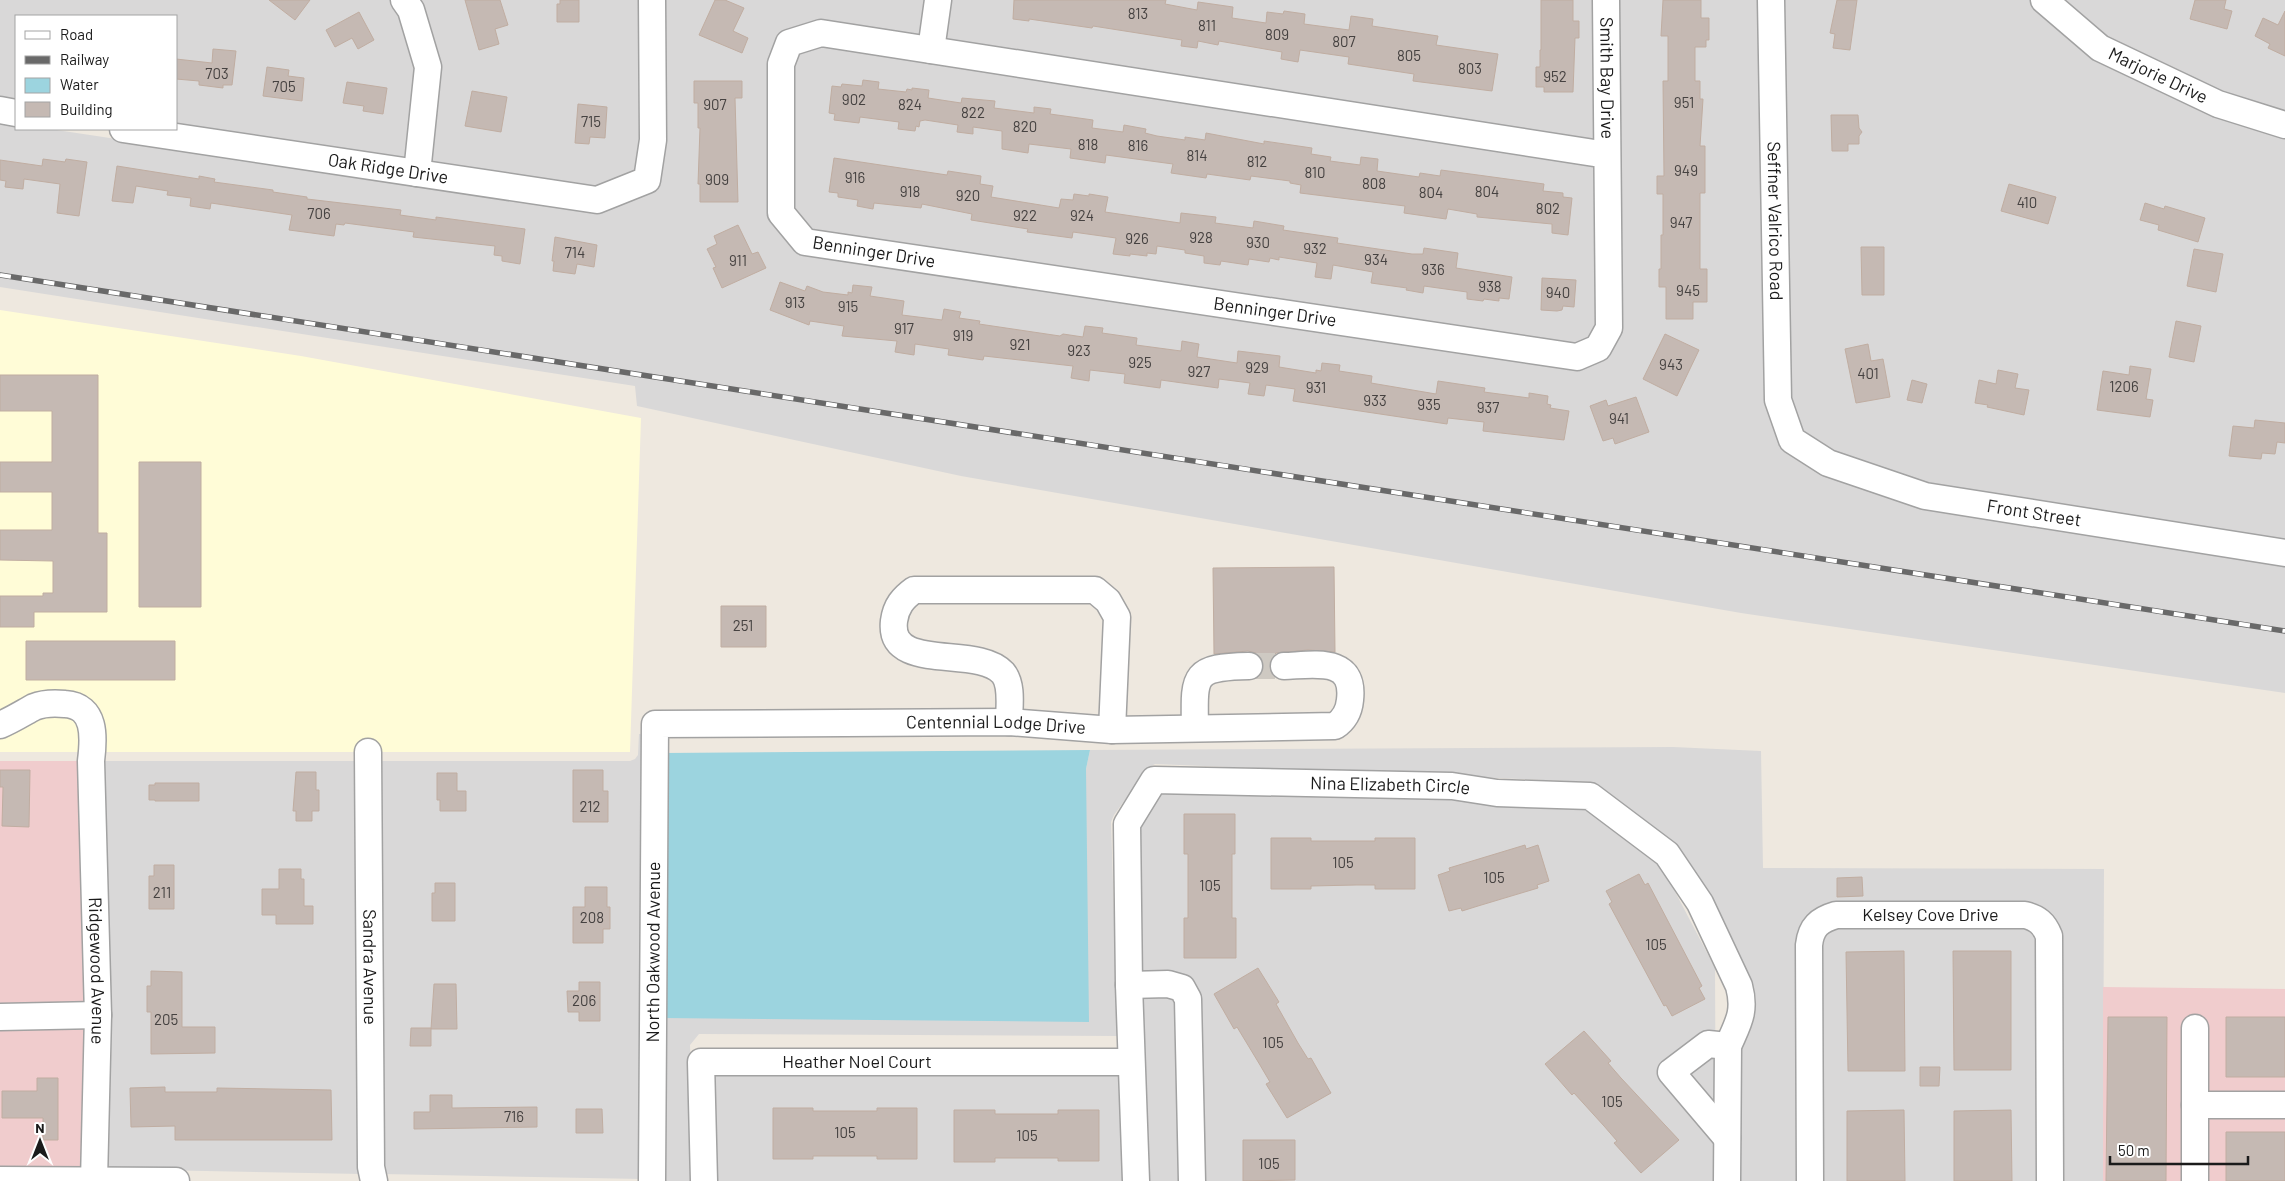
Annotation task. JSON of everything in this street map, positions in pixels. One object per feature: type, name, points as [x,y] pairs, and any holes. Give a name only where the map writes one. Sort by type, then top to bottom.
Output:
[{"type":"street","points":[[404,0],[411,10],[428,66],[418,173]]},
{"type":"street","name":"Oak Ridge Drive","points":[[130,130],[597,200],[647,180],[653,140],[652,0]]},
{"type":"street","points":[[931,50],[938,0]]},
{"type":"street","name":"Smith Bay Drive","points":[[1606,0],[1607,155]]},
{"type":"street","name":"Seffner Valrico Road","points":[[1771,0],[1778,400],[1792,440]]},
{"type":"street","name":"Marjorie Drive","points":[[2044,0],[2100,48],[2218,104],[2285,125]]},
{"type":"street","name":"Benninger Drive","points":[[821,33],[1607,155],[1609,328],[1598,348],[1578,357],[805,242],[781,213],[781,64],[789,43],[821,33]]},
{"type":"street","points":[[0,110],[15,113]]},
{"type":"street","name":"Front Street","points":[[1792,440],[1828,463],[1925,496],[2285,553]]},
{"type":"street","points":[[1009,722],[1009,687],[1004,674],[989,663],[964,657],[916,654],[901,645],[893,632],[895,612],[904,597],[914,590],[1095,590],[1108,601],[1117,617],[1112,730]]},
{"type":"street","name":"Centennial Lodge Drive","points":[[655,724],[1009,722],[1112,730],[1335,726],[1342,721],[1349,707],[1350,688],[1344,672],[1336,667],[1327,665],[1284,666]]},
{"type":"street","points":[[1195,728],[1194,689],[1206,670],[1249,666]]},
{"type":"street","name":"Ridgewood Avenue","points":[[0,725],[36,707],[57,703],[71,704],[85,712],[91,720],[94,737],[91,761],[98,1015],[94,1180]]},
{"type":"street","name":"North Oakwood Avenue","points":[[652,1181],[655,724]]},
{"type":"street","name":"Sandra Avenue","points":[[368,752],[371,1168],[374,1181]]},
{"type":"street","name":"Nina Elizabeth Circle","points":[[1136,1181],[1129,985],[1127,824],[1154,780],[1452,786],[1503,794],[1590,796],[1667,854],[1700,903],[1739,986],[1742,997],[1738,1026],[1728,1046],[1726,1181]]},
{"type":"street","name":"Kelsey Cove Drive","points":[[1810,1181],[1809,945],[1810,934],[1815,925],[1823,919],[1836,915],[2015,914],[2033,917],[2046,927],[2049,936],[2050,1181]]},
{"type":"street","points":[[1129,985],[1168,984],[1182,988],[1188,999],[1192,1181]]},
{"type":"street","points":[[0,1017],[98,1015]]},
{"type":"street","points":[[2195,1028],[2195,1181]]},
{"type":"street","points":[[1727,1138],[1671,1072],[1708,1044],[1728,1046]]},
{"type":"street","name":"Heather Noel Court","points":[[704,1181],[701,1062],[1132,1062]]},
{"type":"street","points":[[2195,1105],[2285,1105]]},
{"type":"street","points":[[0,1180],[176,1181]]},
{"type":"shaded area","points":[[0,0],[392,0],[403,15],[418,68],[409,161],[178,126],[178,15],[15,15],[15,102],[0,100]]},
{"type":"shaded area","points":[[416,0],[642,0],[644,139],[639,172],[596,189],[428,164]]},
{"type":"shaded area","points":[[661,0],[929,0],[923,38],[822,23],[771,64],[798,249],[1601,357],[1616,0],[1761,0],[1781,439],[1779,444],[1784,447],[1786,453],[1791,451],[1825,473],[2285,564],[2285,693],[1741,613],[961,476],[637,406],[635,386],[0,287],[0,121],[15,124],[15,130],[57,130],[596,211],[648,191],[655,192],[659,186],[657,179]]},
{"type":"shaded area","points":[[948,0],[1597,0],[1598,143],[942,41]]},
{"type":"shaded area","points":[[1780,0],[2031,0],[2043,14],[2285,135],[2285,543],[1927,485],[1831,453],[1799,432],[1787,398]]},
{"type":"shaded area","points":[[2057,0],[2285,0],[2285,113],[2221,94],[2104,39]]},
{"type":"shaded area","points":[[821,44],[1598,165],[1599,325],[1591,339],[1576,346],[809,232],[790,209],[790,67],[796,52]]},
{"type":"shaded area","points":[[0,310],[301,356],[641,418],[630,752],[0,752]]},
{"type":"shaded area","points":[[639,734],[645,734],[642,1179],[382,1174],[377,761],[630,761],[638,755]]},
{"type":"shaded area","points":[[1673,747],[1761,751],[1763,868],[2104,869],[2103,1181],[1735,1181],[1734,966],[1672,845],[1597,784],[1592,782],[1155,764],[1148,768],[1111,822],[1118,1036],[699,1034],[690,1045],[695,1181],[661,1181],[662,1018],[1086,769],[1090,750]]},
{"type":"shaded area","points":[[0,761],[82,761],[89,1015],[85,1169],[0,1169]]},
{"type":"shaded area","points":[[101,761],[358,761],[363,1174],[104,1169]]},
{"type":"shaded area","points":[[1159,785],[1589,804],[1659,861],[1715,968],[1716,1181],[1143,1181],[1130,825]]},
{"type":"shaded area","points":[[2103,987],[2285,989],[2285,1181],[2103,1181]]},
{"type":"shaded area","points":[[709,1055],[1119,1057],[1124,1181],[714,1181]]},
{"type":"water","points":[[1090,750],[1086,769],[1089,1022],[662,1018],[664,753]]},
{"type":"building","points":[[269,0],[310,0],[295,20]]},
{"type":"building","points":[[465,0],[500,0],[508,25],[495,29],[499,44],[479,50]]},
{"type":"building","points":[[560,0],[579,0],[579,22],[557,22],[557,4],[560,4]]},
{"type":"building","points":[[715,0],[725,0],[744,8],[733,31],[748,38],[742,53],[699,35]]},
{"type":"building","points":[[1014,0],[1166,0],[1165,4],[1197,10],[1198,2],[1233,7],[1232,18],[1266,23],[1267,12],[1283,14],[1284,11],[1305,14],[1304,24],[1349,30],[1351,16],[1373,19],[1372,26],[1438,36],[1436,45],[1498,54],[1492,91],[1413,81],[1414,74],[1348,64],[1349,57],[1300,50],[1298,62],[1281,59],[1282,52],[1219,41],[1218,45],[1198,41],[1197,48],[1181,46],[1182,40],[1093,26],[1092,28],[1029,19],[1029,21],[1013,19]]},
{"type":"building","points":[[1541,0],[1573,0],[1573,21],[1579,21],[1579,38],[1575,38],[1573,92],[1544,92],[1544,87],[1536,87],[1536,67],[1540,67],[1541,50]]},
{"type":"building","points":[[1663,0],[1701,0],[1701,18],[1709,18],[1709,40],[1706,40],[1706,47],[1695,47],[1695,81],[1700,81],[1700,99],[1703,99],[1700,146],[1705,146],[1705,193],[1700,193],[1700,269],[1707,269],[1707,302],[1693,302],[1693,319],[1666,319],[1666,287],[1659,287],[1661,235],[1663,235],[1663,194],[1657,194],[1657,176],[1664,176],[1663,81],[1668,81],[1668,36],[1661,36]]},
{"type":"building","points":[[1837,0],[1857,0],[1850,50],[1833,48],[1835,34],[1830,33]]},
{"type":"building","points":[[2195,0],[2226,0],[2224,9],[2232,11],[2227,29],[2190,19]]},
{"type":"building","points":[[2285,11],[2285,56],[2268,48],[2270,44],[2255,36],[2263,18],[2278,25]]},
{"type":"building","points":[[359,12],[374,40],[358,49],[352,38],[335,47],[326,30]]},
{"type":"building","points":[[213,49],[236,51],[232,85],[223,85],[223,88],[199,85],[199,81],[178,79],[178,59],[212,63]]},
{"type":"building","points":[[267,67],[289,70],[288,76],[304,78],[302,101],[263,96]]},
{"type":"building","points":[[863,80],[879,82],[878,89],[906,92],[907,89],[912,90],[912,88],[929,90],[928,98],[961,103],[962,98],[995,101],[994,108],[1034,113],[1034,107],[1051,109],[1050,114],[1093,120],[1092,128],[1123,132],[1124,125],[1146,129],[1145,133],[1157,136],[1185,140],[1185,137],[1205,140],[1206,133],[1264,144],[1264,141],[1312,148],[1311,154],[1331,157],[1330,161],[1360,165],[1361,157],[1378,159],[1377,171],[1419,177],[1420,173],[1440,176],[1441,170],[1544,184],[1543,191],[1563,193],[1563,197],[1572,198],[1568,235],[1552,233],[1552,224],[1477,217],[1477,214],[1448,209],[1446,219],[1404,213],[1405,206],[1300,193],[1301,185],[1290,183],[1290,181],[1251,176],[1250,180],[1207,174],[1206,178],[1171,173],[1173,164],[1106,155],[1105,163],[1070,158],[1071,149],[1029,144],[1028,153],[1002,149],[1002,131],[973,127],[973,134],[957,132],[958,125],[925,120],[920,121],[919,127],[916,126],[915,131],[898,129],[899,122],[860,117],[859,123],[834,120],[835,114],[829,113],[832,86],[841,87],[842,84],[862,86]]},
{"type":"building","points":[[694,81],[742,81],[742,98],[735,98],[738,202],[700,202],[700,184],[698,184],[700,128],[698,128],[698,103],[694,103]]},
{"type":"building","points":[[347,82],[387,88],[383,114],[363,111],[364,106],[343,103]]},
{"type":"building","points":[[472,91],[507,97],[501,132],[465,126]]},
{"type":"building","points":[[578,104],[607,107],[605,138],[590,137],[589,144],[575,143]]},
{"type":"building","points":[[1831,115],[1858,115],[1859,128],[1862,132],[1859,136],[1859,144],[1848,144],[1848,151],[1832,151]]},
{"type":"building","points":[[834,158],[947,175],[948,171],[981,176],[980,184],[993,186],[991,197],[1059,208],[1061,199],[1073,200],[1074,194],[1089,196],[1089,194],[1108,197],[1105,212],[1180,223],[1181,213],[1216,217],[1215,223],[1253,228],[1254,221],[1284,226],[1283,230],[1338,238],[1337,243],[1412,254],[1423,254],[1424,248],[1458,253],[1456,268],[1512,277],[1509,299],[1499,298],[1499,301],[1484,299],[1483,301],[1467,299],[1467,292],[1424,286],[1423,293],[1406,290],[1407,288],[1371,283],[1373,272],[1333,265],[1331,279],[1315,277],[1317,263],[1279,257],[1279,260],[1270,258],[1269,262],[1249,259],[1248,265],[1221,261],[1220,265],[1204,263],[1204,256],[1185,253],[1185,250],[1157,246],[1156,254],[1147,253],[1147,256],[1113,254],[1116,238],[1073,232],[1072,238],[1027,232],[1028,229],[971,220],[972,214],[922,204],[921,208],[874,203],[873,209],[857,206],[858,200],[838,197],[838,193],[829,192]]},
{"type":"building","points":[[43,159],[65,162],[66,159],[87,162],[79,216],[57,213],[60,184],[24,179],[23,189],[5,187],[6,181],[0,180],[0,160],[42,166]]},
{"type":"building","points":[[117,166],[199,179],[199,176],[215,179],[214,182],[273,190],[273,192],[307,197],[307,199],[401,210],[400,215],[436,220],[436,217],[525,229],[520,264],[502,261],[502,256],[494,255],[495,246],[413,237],[414,232],[345,223],[344,225],[336,224],[334,236],[289,230],[292,215],[211,203],[210,209],[190,206],[191,198],[167,195],[168,191],[136,186],[133,203],[112,201]]},
{"type":"building","points":[[2009,184],[2056,197],[2048,224],[2001,211]]},
{"type":"building","points":[[2145,203],[2164,209],[2165,206],[2205,218],[2198,242],[2158,230],[2159,225],[2140,220]]},
{"type":"building","points":[[738,225],[752,254],[758,252],[766,268],[722,288],[713,268],[716,267],[707,249],[717,244],[714,236]]},
{"type":"building","points":[[555,237],[597,245],[594,267],[577,264],[575,274],[553,271],[554,261],[552,261]]},
{"type":"building","points":[[1861,247],[1884,247],[1884,295],[1862,295]]},
{"type":"building","points":[[2194,249],[2223,254],[2216,292],[2187,286]]},
{"type":"building","points":[[1542,278],[1576,280],[1574,307],[1563,306],[1562,310],[1557,311],[1541,310]]},
{"type":"building","points":[[780,282],[805,291],[807,286],[823,292],[848,295],[848,292],[852,293],[853,285],[872,287],[870,296],[904,301],[902,315],[942,320],[944,309],[961,312],[959,318],[980,321],[979,324],[1060,336],[1063,334],[1083,337],[1085,326],[1103,328],[1102,333],[1137,338],[1136,345],[1181,351],[1182,341],[1199,344],[1197,357],[1237,363],[1238,351],[1280,356],[1279,367],[1316,373],[1316,370],[1321,371],[1322,363],[1340,365],[1339,371],[1372,376],[1371,383],[1436,394],[1438,381],[1485,388],[1484,392],[1529,398],[1529,393],[1548,396],[1547,404],[1551,405],[1550,408],[1569,411],[1564,440],[1483,431],[1484,422],[1448,418],[1447,424],[1293,401],[1295,389],[1266,385],[1264,396],[1248,394],[1250,383],[1219,379],[1218,388],[1161,380],[1160,388],[1124,383],[1125,374],[1090,370],[1089,381],[1071,378],[1073,366],[984,356],[983,360],[948,355],[949,349],[915,344],[914,355],[895,352],[897,341],[842,336],[844,326],[810,321],[809,325],[770,310]]},
{"type":"building","points":[[2176,321],[2201,326],[2194,362],[2169,357]]},
{"type":"building","points":[[1665,334],[1699,350],[1677,396],[1643,379]]},
{"type":"building","points":[[1868,344],[1871,361],[1883,359],[1890,397],[1856,403],[1845,349]]},
{"type":"building","points":[[2130,366],[2151,369],[2146,399],[2153,400],[2150,417],[2097,410],[2103,371],[2129,375]]},
{"type":"building","points":[[1998,370],[2018,374],[2015,388],[2029,390],[2024,415],[1975,403],[1979,380],[1996,384]]},
{"type":"building","points":[[0,375],[98,375],[98,533],[107,533],[107,612],[34,612],[34,627],[0,627],[0,596],[43,596],[43,593],[53,593],[53,561],[0,560],[0,530],[52,530],[52,492],[0,492],[0,462],[52,462],[52,411],[0,411]]},
{"type":"building","points":[[1912,380],[1927,384],[1922,403],[1907,400]]},
{"type":"building","points":[[1636,397],[1649,432],[1615,444],[1613,438],[1603,441],[1590,406],[1606,400],[1608,406]]},
{"type":"building","points":[[2255,420],[2285,423],[2285,443],[2277,442],[2275,454],[2262,453],[2261,459],[2229,456],[2233,426],[2254,428]]},
{"type":"building","points":[[139,462],[201,462],[201,607],[139,607]]},
{"type":"building","points":[[1334,567],[1335,652],[1308,650],[1276,653],[1271,659],[1269,666],[1275,677],[1258,677],[1264,665],[1256,653],[1248,651],[1214,654],[1213,568]]},
{"type":"building","points":[[721,606],[766,606],[766,647],[721,647]]},
{"type":"building","points":[[26,641],[175,641],[175,680],[26,680]]},
{"type":"building","points":[[0,770],[30,770],[29,827],[2,826],[3,787],[0,787]]},
{"type":"building","points":[[573,770],[603,770],[603,791],[608,791],[608,822],[573,822]]},
{"type":"building","points":[[296,772],[316,772],[316,790],[319,790],[319,811],[312,811],[312,821],[296,821],[296,811],[293,811]]},
{"type":"building","points":[[437,773],[457,773],[457,791],[466,791],[466,811],[440,811],[440,800],[437,800]]},
{"type":"building","points":[[155,783],[199,783],[199,801],[149,800],[149,785],[155,785]]},
{"type":"building","points":[[1184,814],[1235,814],[1235,854],[1232,854],[1232,918],[1236,918],[1236,958],[1184,958],[1184,918],[1188,918],[1188,854],[1184,854]]},
{"type":"building","points":[[1271,838],[1311,838],[1311,841],[1375,841],[1375,838],[1415,838],[1415,889],[1375,889],[1375,885],[1356,885],[1311,886],[1311,889],[1271,889]]},
{"type":"building","points":[[1525,845],[1526,849],[1538,845],[1549,881],[1537,885],[1538,888],[1462,911],[1461,908],[1449,911],[1438,875],[1450,871],[1449,868]]},
{"type":"building","points":[[154,865],[174,865],[174,909],[149,909],[149,876],[154,876]]},
{"type":"building","points":[[279,869],[301,869],[301,879],[304,879],[304,906],[313,906],[313,924],[276,924],[276,915],[262,915],[262,889],[279,889]]},
{"type":"building","points":[[1639,874],[1645,885],[1648,883],[1702,986],[1699,988],[1705,999],[1672,1016],[1666,1005],[1664,1006],[1609,904],[1612,902],[1606,891]]},
{"type":"building","points":[[1862,877],[1863,896],[1837,897],[1837,878]]},
{"type":"building","points":[[435,883],[455,883],[455,921],[432,921],[432,893],[435,893]]},
{"type":"building","points":[[585,887],[607,887],[607,907],[610,907],[610,929],[603,929],[603,943],[573,943],[573,907],[585,907]]},
{"type":"building","points":[[1904,951],[1905,1071],[1848,1071],[1846,952]]},
{"type":"building","points":[[1953,951],[2011,951],[2011,1070],[1954,1070]]},
{"type":"building","points":[[1258,968],[1279,1002],[1276,1004],[1298,1043],[1308,1059],[1311,1058],[1331,1093],[1287,1118],[1266,1084],[1270,1082],[1260,1065],[1237,1027],[1234,1029],[1214,994]]},
{"type":"building","points":[[151,971],[182,972],[182,1027],[215,1027],[215,1053],[151,1054],[151,1012],[147,1012],[147,986],[151,986]]},
{"type":"building","points":[[579,982],[600,982],[600,1021],[579,1021],[579,1012],[568,1012],[567,991],[579,991]]},
{"type":"building","points":[[434,984],[456,984],[457,1029],[431,1029]]},
{"type":"building","points":[[2108,1017],[2167,1017],[2166,1181],[2106,1181]]},
{"type":"building","points":[[2226,1017],[2285,1017],[2285,1077],[2226,1077]]},
{"type":"building","points":[[411,1028],[431,1028],[431,1046],[410,1046]]},
{"type":"building","points":[[1584,1031],[1611,1061],[1608,1063],[1621,1078],[1679,1140],[1641,1173],[1614,1143],[1617,1141],[1604,1126],[1574,1093],[1572,1095],[1545,1064]]},
{"type":"building","points":[[1920,1067],[1940,1067],[1939,1086],[1920,1086]]},
{"type":"building","points":[[37,1078],[58,1078],[58,1140],[43,1140],[43,1118],[2,1118],[2,1091],[37,1091]]},
{"type":"building","points":[[165,1087],[165,1092],[217,1092],[217,1088],[331,1090],[332,1140],[175,1140],[175,1126],[131,1127],[130,1088]]},
{"type":"building","points":[[430,1095],[452,1095],[452,1108],[537,1107],[537,1127],[414,1129],[414,1112],[430,1112]]},
{"type":"building","points":[[773,1108],[813,1108],[813,1111],[877,1111],[877,1108],[917,1108],[917,1159],[877,1159],[877,1156],[813,1156],[813,1159],[773,1159]]},
{"type":"building","points":[[576,1109],[602,1109],[603,1133],[576,1133]]},
{"type":"building","points":[[954,1110],[995,1110],[995,1114],[1058,1114],[1058,1110],[1099,1110],[1099,1161],[1058,1161],[1058,1158],[995,1158],[995,1162],[954,1162]]},
{"type":"building","points":[[1904,1110],[1905,1181],[1847,1181],[1847,1111]]},
{"type":"building","points":[[2011,1110],[2012,1181],[1954,1181],[1954,1111]]},
{"type":"building","points":[[2226,1132],[2285,1132],[2285,1181],[2226,1181]]},
{"type":"building","points":[[1243,1140],[1295,1140],[1295,1180],[1243,1181]]},
{"type":"tunnel","points":[[1249,666],[1284,666]]},
{"type":"railway","points":[[0,275],[2285,631]]}]
